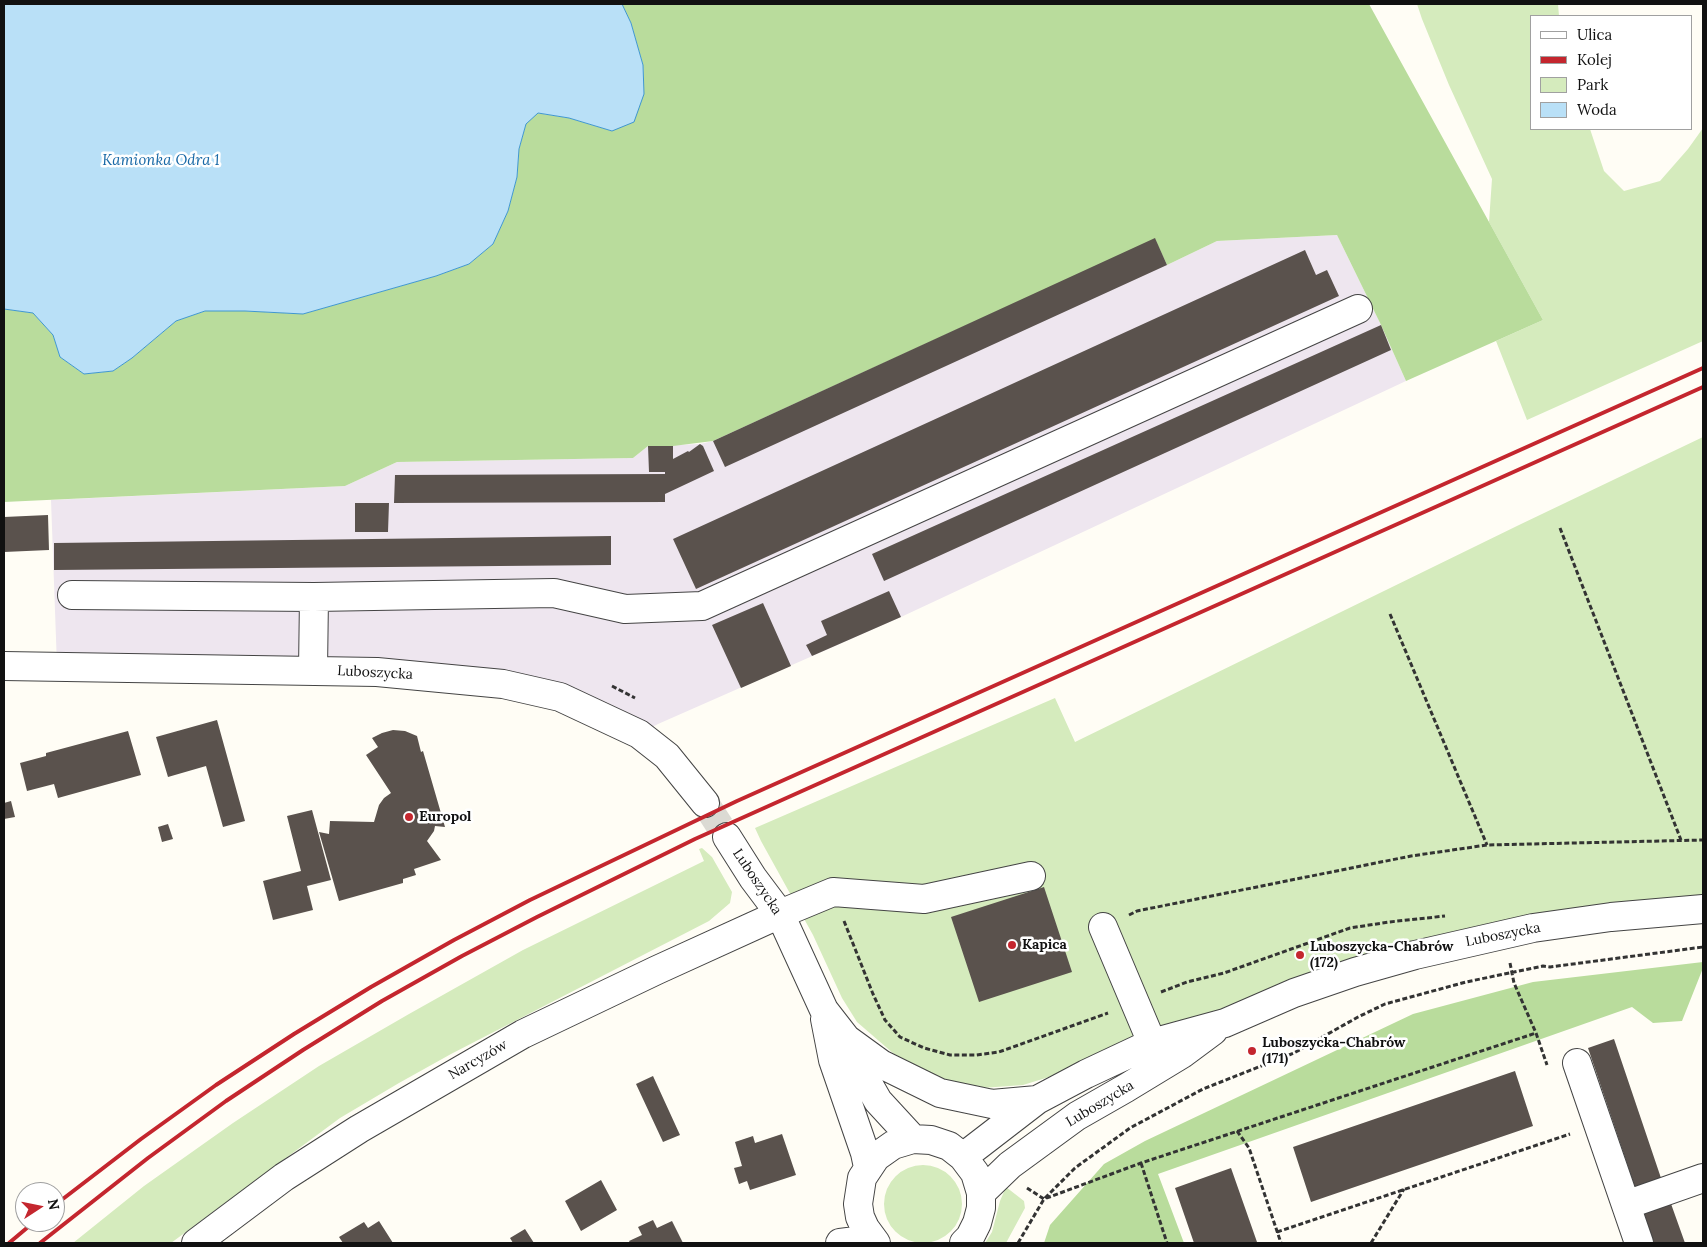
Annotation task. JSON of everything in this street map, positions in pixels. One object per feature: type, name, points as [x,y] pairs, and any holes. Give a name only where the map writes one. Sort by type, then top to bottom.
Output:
[{"type":"street","points":[[72,595],[314,597],[554,593],[625,609],[702,606],[1358,309]]},
{"type":"street","points":[[313,670],[314,597]]},
{"type":"street","name":"Luboszycka","points":[[4,666],[377,672],[503,684],[560,697],[639,734],[667,756],[705,803]]},
{"type":"street","name":"Luboszycka","points":[[727,837],[753,878],[780,914],[824,1010],[845,1037],[857,1064],[878,1101],[913,1139]]},
{"type":"street","points":[[833,892],[924,899],[1031,876]]},
{"type":"street","name":"Narcyzów","points":[[196,1243],[284,1177],[359,1129],[523,1034],[657,970],[833,892]]},
{"type":"street","name":"Luboszycka","points":[[963,1157],[1037,1100],[1086,1074],[1152,1043],[1224,1023],[1294,993],[1355,972],[1467,942],[1533,928],[1610,917],[1703,909]]},
{"type":"street","points":[[1103,927],[1152,1043]]},
{"type":"street","name":"Luboszycka","points":[[824,1010],[833,1060],[865,1153],[868,1167]]},
{"type":"street","name":"Luboszycka","points":[[981,1193],[1010,1165],[1077,1116],[1182,1054],[1224,1023]]},
{"type":"street","points":[[845,1037],[881,1064],[940,1093],[992,1104],[1037,1100]]},
{"type":"street","points":[[1577,1063],[1639,1243]]},
{"type":"street","points":[[840,1243],[874,1241],[860,1216],[858,1204],[862,1178],[876,1157],[893,1145],[913,1139],[931,1140],[948,1146],[963,1157],[975,1173],[981,1193],[981,1208],[977,1223],[970,1237],[964,1243]]},
{"type":"street","points":[[1626,1205],[1703,1178]]},
{"type":"path","points":[[1560,528],[1680,840]]},
{"type":"path","points":[[1390,614],[1487,845]]},
{"type":"path","points":[[1103,927],[1137,911],[1411,856],[1487,845],[1703,840]]},
{"type":"path","points":[[833,892],[873,994],[886,1020],[900,1037],[924,1048],[950,1055],[976,1055],[999,1052],[1077,1026],[1187,982],[1224,973],[1350,928],[1451,915]]},
{"type":"path","points":[[1018,1243],[1044,1199],[1075,1168],[1130,1128],[1203,1089],[1294,1053],[1385,1004],[1466,982],[1543,966],[1550,967],[1575,962],[1703,947]]},
{"type":"path","points":[[1044,1199],[1141,1163],[1536,1033]]},
{"type":"path","points":[[1237,1131],[1249,1148],[1281,1243]]},
{"type":"path","points":[[1277,1232],[1404,1188],[1571,1134]]},
{"type":"path","points":[[1141,1163],[1167,1243]]},
{"type":"path","points":[[1371,1243],[1404,1188]]},
{"type":"shaded area","points":[[1337,235],[1406,381],[901,617],[639,734],[503,684],[57,666],[51,500],[345,486],[397,462],[633,458],[648,446],[700,444],[713,441],[1155,238],[1167,265],[1217,241]]},
{"type":"green space","points":[[622,4],[1369,4],[1543,320],[1406,381],[1337,235],[1217,241],[1167,265],[1155,239],[713,441],[673,446],[648,446],[633,458],[397,462],[345,486],[4,502],[4,309],[33,313],[53,335],[60,357],[84,374],[113,371],[132,358],[176,321],[205,311],[303,314],[436,276],[469,264],[493,244],[508,211],[517,177],[519,149],[526,124],[537,113],[569,118],[612,131],[644,94],[643,65],[631,23]]},
{"type":"green space","points":[[1417,4],[1558,4],[1559,15],[1530,15],[1530,130],[1590,130],[1604,171],[1624,191],[1660,181],[1688,149],[1703,128],[1703,341],[1527,420],[1496,341],[1543,320],[1489,222],[1492,179],[1449,85]]},
{"type":"green space","points":[[1703,437],[1703,909],[1533,928],[1023,1085],[982,1088],[940,1082],[930,1074],[894,1054],[857,1022],[842,998],[813,935],[755,828],[1055,698],[1075,742]]},
{"type":"green space","points":[[702,848],[712,857],[732,892],[730,903],[709,921],[451,1054],[340,1118],[171,1243],[73,1243],[144,1186],[233,1123],[319,1066],[523,950],[704,861],[699,849]]},
{"type":"green space","points":[[1703,962],[1703,968],[1682,1021],[1653,1023],[1632,1007],[1158,1174],[1184,1243],[1044,1243],[1050,1225],[1104,1164],[1145,1141],[1413,1014],[1533,982]]},
{"type":"green space","points":[[923,1165],[938,1168],[955,1182],[959,1189],[962,1204],[959,1219],[945,1236],[938,1240],[923,1243],[908,1240],[891,1226],[887,1219],[884,1204],[887,1189],[901,1172],[908,1168]]},
{"type":"green space","points":[[1006,1187],[1024,1201],[1025,1208],[1006,1243],[985,1243],[992,1232],[1000,1201]]},
{"type":"water","name":"Kamionka Odra 1","points":[[4,4],[622,4],[631,23],[643,65],[644,94],[634,122],[612,131],[569,118],[538,113],[526,124],[519,149],[517,177],[508,211],[493,244],[469,264],[436,276],[303,314],[205,311],[176,321],[132,358],[113,371],[84,374],[60,357],[53,335],[33,313],[4,309]]},
{"type":"building","points":[[1155,238],[1167,265],[725,467],[713,441]]},
{"type":"building","points":[[1305,250],[1316,275],[1327,270],[1339,296],[696,589],[673,539]]},
{"type":"building","points":[[1381,325],[1391,350],[884,581],[872,554]]},
{"type":"building","points":[[700,444],[703,446],[714,471],[665,494],[665,502],[394,503],[395,475],[665,474],[665,472],[649,472],[648,446],[673,446],[673,459],[689,452]]},
{"type":"building","points":[[355,503],[389,503],[388,532],[355,532]]},
{"type":"building","points":[[48,515],[49,550],[4,552],[4,517]]},
{"type":"building","points":[[611,536],[611,565],[54,570],[54,543]]},
{"type":"building","points":[[889,591],[901,617],[812,656],[806,645],[827,635],[821,621]]},
{"type":"building","points":[[763,603],[791,666],[741,688],[712,625]]},
{"type":"building","points":[[217,720],[245,821],[223,827],[206,766],[168,777],[156,737]]},
{"type":"building","name":"Europol","points":[[393,730],[405,731],[417,736],[421,752],[423,751],[445,827],[435,826],[427,841],[441,860],[414,869],[416,875],[403,879],[403,883],[339,901],[319,832],[329,834],[330,821],[374,822],[379,805],[391,793],[366,755],[378,747],[372,738]]},
{"type":"building","points":[[128,731],[141,775],[58,798],[54,784],[27,791],[20,763],[46,756],[46,753]]},
{"type":"building","points":[[11,801],[15,817],[4,819],[4,803]]},
{"type":"building","points":[[312,810],[331,880],[307,886],[313,910],[273,920],[263,881],[301,871],[287,816]]},
{"type":"building","points":[[168,824],[173,839],[162,842],[158,827]]},
{"type":"building","name":"Kapica","points":[[1044,887],[1072,972],[979,1002],[951,917]]},
{"type":"building","points":[[1614,1039],[1662,1181],[1636,1190],[1588,1048]]},
{"type":"building","points":[[1515,1071],[1533,1126],[1311,1202],[1293,1147]]},
{"type":"building","points":[[653,1076],[680,1135],[663,1142],[636,1084]]},
{"type":"building","points":[[782,1134],[796,1175],[750,1190],[747,1181],[739,1184],[734,1168],[742,1166],[735,1142],[753,1136],[755,1143]]},
{"type":"building","points":[[1231,1168],[1257,1242],[1194,1243],[1175,1188]]},
{"type":"building","points":[[601,1180],[617,1210],[581,1231],[565,1201]]},
{"type":"building","points":[[1670,1201],[1685,1243],[1654,1243],[1643,1210]]},
{"type":"building","points":[[653,1220],[657,1228],[672,1221],[683,1243],[630,1243],[629,1241],[642,1235],[638,1227]]},
{"type":"building","points":[[379,1221],[393,1243],[343,1243],[339,1237],[364,1222],[368,1228]]},
{"type":"building","points":[[525,1229],[534,1243],[513,1243],[510,1238]]},
{"type":"tunnel","points":[[705,803],[727,837]]},
{"type":"railway","points":[[65,1197],[216,1085],[294,1034],[371,987],[530,900],[737,801],[1703,368]]},
{"type":"railway","points":[[40,1243],[148,1158],[226,1101],[303,1050],[382,1001],[537,917],[695,839],[1703,387]]},
{"type":"railway","points":[[9,1243],[22,1232]]},
{"type":"place","name":"Europol","points":[[409,817]]},
{"type":"place","name":"Kapica","points":[[1012,945]]},
{"type":"place","name":"Luboszycka-Chabrów (172)","points":[[1300,955]]},
{"type":"place","name":"Luboszycka-Chabrów (171)","points":[[1252,1051]]}]
